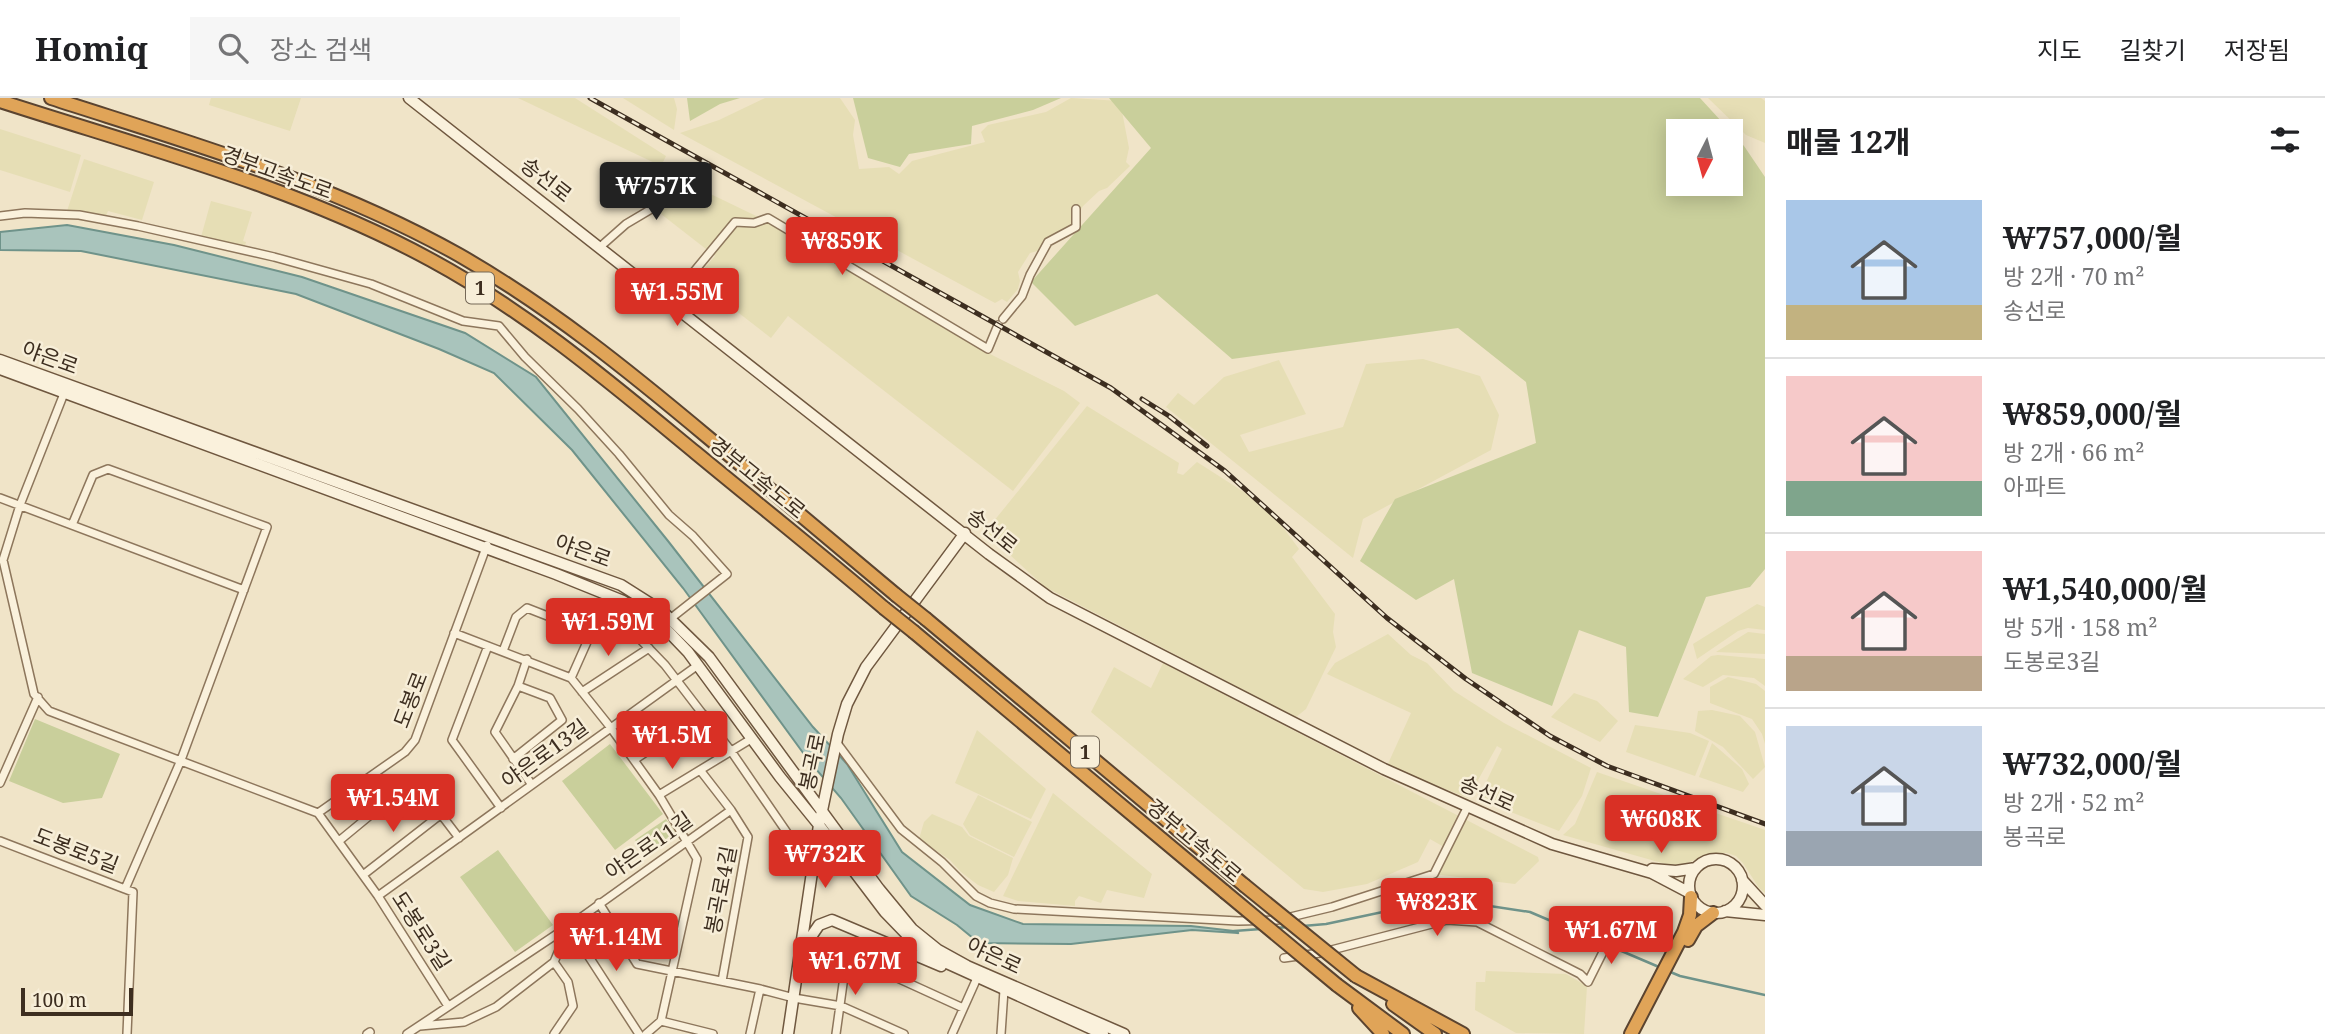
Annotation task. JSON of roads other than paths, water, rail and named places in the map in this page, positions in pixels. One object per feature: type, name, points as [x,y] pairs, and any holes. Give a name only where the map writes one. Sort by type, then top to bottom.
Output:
[{"type":"highway","name":"경부고속도로","points":[[51,98],[286,175],[343,197],[458,254],[511,286],[599,347],[1244,885],[1356,976],[1435,1034]]},
{"type":"highway","name":"경부고속도로","points":[[0,101],[246,181],[325,210],[430,260],[490,294],[551,335],[622,390],[1337,985],[1403,1034]]},
{"type":"highway","points":[[1676,956],[1688,923],[1690,895]]},
{"type":"highway","points":[[1631,1034],[1644,1017],[1676,956],[1696,926],[1719,912]]},
{"type":"highway","points":[[1356,976],[1463,1034]]},
{"type":"highway","points":[[1337,985],[1383,1034]]},
{"type":"highway","points":[[1640,1034],[1644,1017]]},
{"type":"street","name":"송선로","points":[[409,98],[998,561],[1050,598],[1384,769],[1552,844],[1627,865]]},
{"type":"street","points":[[600,247],[626,224],[653,208],[653,183]]},
{"type":"street","points":[[673,305],[691,283],[689,279],[692,274],[735,222],[754,223],[768,218],[988,349],[1001,322],[1022,296],[1048,242],[1076,227],[1076,209]]},
{"type":"street","points":[[0,216],[25,213],[79,215],[152,229],[286,260],[371,284],[463,321],[499,326],[525,357],[619,454],[669,515],[693,536],[727,574],[670,619]]},
{"type":"street","name":"야은로","points":[[0,360],[66,389]]},
{"type":"street","name":"야은로","points":[[0,369],[66,389],[488,543],[621,585],[662,611],[709,657],[912,929],[937,950],[967,967],[1124,1034]]},
{"type":"street","points":[[66,389],[20,505],[3,560],[34,694],[49,711],[318,813]]},
{"type":"street","points":[[72,525],[93,475],[108,469],[267,527],[181,760]]},
{"type":"street","points":[[0,498],[244,590]]},
{"type":"street","name":"봉곡로","points":[[788,1034],[822,811],[847,704],[866,667],[965,533]]},
{"type":"street","name":"야은로","points":[[488,543],[623,601],[664,627],[698,665],[751,739],[885,912],[901,930],[931,954],[977,978],[1104,1034]]},
{"type":"street","name":"도봉로","points":[[318,813],[405,752],[415,740],[488,543]]},
{"type":"street","points":[[503,651],[516,617],[527,608],[591,633]]},
{"type":"street","points":[[571,678],[591,633],[605,619],[636,635],[678,680],[731,751],[812,869]]},
{"type":"street","points":[[454,633],[571,678],[611,728],[687,839]]},
{"type":"street","points":[[488,646],[452,740],[501,808]]},
{"type":"street","points":[[582,692],[649,648]]},
{"type":"street","points":[[527,659],[518,686],[495,732],[532,785]]},
{"type":"street","name":"야은로13길","points":[[378,897],[698,665]]},
{"type":"street","points":[[513,759],[562,720],[550,698],[518,686]]},
{"type":"street","points":[[0,783],[38,697]]},
{"type":"street","points":[[634,760],[703,714]]},
{"type":"street","name":"야은로11길","points":[[659,795],[751,739]]},
{"type":"street","points":[[837,743],[901,829],[942,862],[976,895],[990,903],[1014,909],[1238,921],[1278,920],[1332,908],[1434,874],[1468,806]]},
{"type":"street","name":"도봉로5길","points":[[0,841],[125,889],[181,760]]},
{"type":"street","points":[[700,770],[730,810]]},
{"type":"street","points":[[339,841],[414,779],[459,838]]},
{"type":"street","name":"야은로11길","points":[[407,1034],[569,926],[730,810]]},
{"type":"street","name":"봉곡로4길","points":[[722,981],[748,837],[730,810]]},
{"type":"street","name":"도봉로3길","points":[[318,813],[378,897],[448,1006]]},
{"type":"street","points":[[363,875],[439,815]]},
{"type":"street","name":"봉곡로4길","points":[[661,1021],[696,859],[687,839]]},
{"type":"street","points":[[1627,865],[1665,871],[1696,868],[1709,860],[1723,860],[1734,866],[1756,898],[1765,905]]},
{"type":"street","points":[[1627,865],[1652,873],[1690,895],[1700,908],[1765,915]]},
{"type":"street","points":[[1690,895],[1690,879],[1696,868]]},
{"type":"street","points":[[1719,912],[1732,907],[1739,898],[1741,879]]},
{"type":"street","points":[[125,889],[133,892],[127,1034]]},
{"type":"street","points":[[599,903],[637,964],[841,1006],[904,1034]]},
{"type":"street","points":[[802,951],[819,925],[832,920],[977,978],[953,1034]]},
{"type":"street","points":[[1283,958],[1320,953],[1447,920],[1477,922],[1580,974],[1588,982],[1609,937]]},
{"type":"street","points":[[417,1026],[464,1022],[496,1007],[554,962],[569,926]]},
{"type":"street","points":[[569,926],[639,1034]]},
{"type":"street","points":[[836,1034],[847,955],[963,1008]]},
{"type":"street","points":[[554,962],[568,982],[573,1006],[554,1034]]},
{"type":"street","points":[[750,1034],[760,989]]},
{"type":"street","name":"야은로","points":[[1001,1034],[1004,990]]},
{"type":"street","points":[[646,1034],[661,1021],[713,1034]]},
{"type":"water","points":[[67,225],[174,245],[302,277],[465,333],[536,377],[813,727],[847,764],[902,852],[970,905],[1023,924],[1191,926],[1238,933],[1192,930],[1071,944],[979,943],[957,925],[911,896],[683,588],[572,450],[494,373],[296,294],[81,251],[0,250],[0,232]]},
{"type":"waterway","points":[[1303,926],[1326,924],[1444,899],[1530,912],[1659,967]]},
{"type":"waterway","points":[[1275,928],[1289,927]]},
{"type":"waterway","points":[[1238,933],[1234,931],[1261,929]]},
{"type":"waterway","points":[[1668,971],[1765,995]]},
{"type":"railway","points":[[590,98],[1111,388],[1225,471],[1387,618],[1466,679],[1550,736],[1607,766],[1765,824]]},
{"type":"railway","points":[[1142,399],[1207,446]]}]
